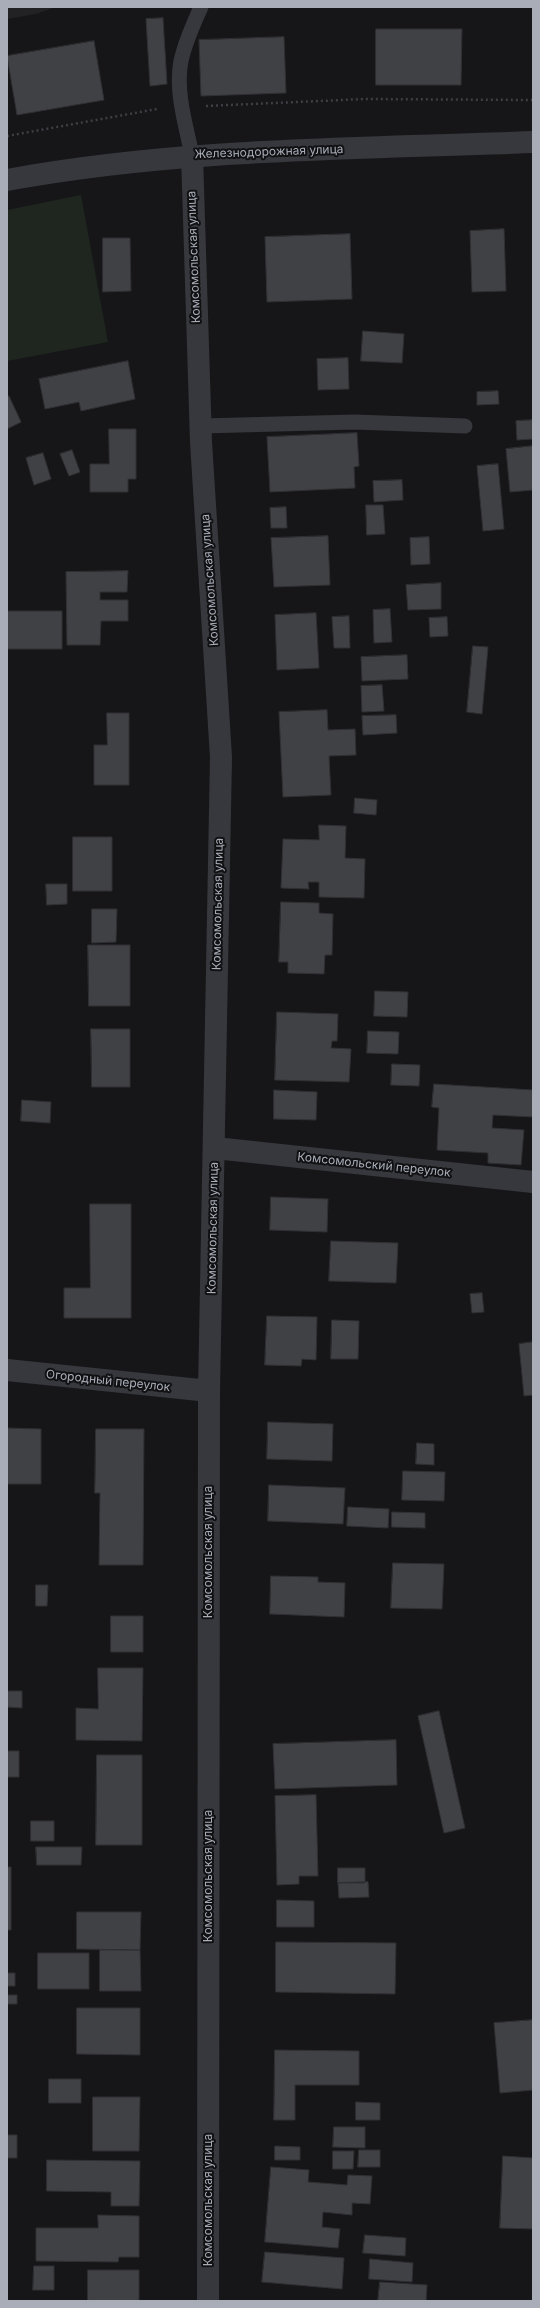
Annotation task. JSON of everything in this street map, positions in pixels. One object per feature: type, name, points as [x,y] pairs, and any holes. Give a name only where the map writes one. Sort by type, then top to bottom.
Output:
[{"type":"street","name":"Железнодорожная улица","points":[[7,180],[52,171],[192,155],[533,142]]},
{"type":"street","name":"Комсомольская улица","points":[[192,155],[201,426],[221,757],[215,1148],[209,1392],[208,2301]]},
{"type":"street","name":"Комсомольский переулок","points":[[215,1148],[533,1182]]},
{"type":"street","name":"Огородный переулок","points":[[7,1370],[209,1392]]},
{"type":"lane","points":[[192,155],[183,107],[181,63],[189,32],[202,7]]},
{"type":"lane","points":[[201,426],[355,422],[464,426]]},
{"type":"path","points":[[7,136],[166,107],[365,99],[533,100]]},
{"type":"shaded area","points":[[7,7],[56,7],[36,14],[7,19]]},
{"type":"shaded area","points":[[81,195],[108,342],[7,361],[7,210]]},
{"type":"building","points":[[163,18],[167,84],[150,86],[146,19]]},
{"type":"building","points":[[376,29],[462,29],[461,85],[376,85]]},
{"type":"building","points":[[284,37],[286,93],[201,96],[199,40]]},
{"type":"building","points":[[94,41],[104,100],[17,115],[7,56]]},
{"type":"building","points":[[504,229],[506,291],[472,292],[470,231]]},
{"type":"building","points":[[350,234],[352,299],[267,302],[265,237]]},
{"type":"building","points":[[103,238],[130,238],[131,291],[103,292]]},
{"type":"building","points":[[363,331],[404,334],[402,363],[361,361]]},
{"type":"building","points":[[348,358],[349,389],[318,390],[317,359]]},
{"type":"building","points":[[128,361],[135,399],[81,411],[79,402],[45,409],[39,379]]},
{"type":"building","points":[[498,391],[499,404],[477,405],[477,392]]},
{"type":"building","points":[[9,396],[21,422],[7,429],[7,397]]},
{"type":"building","points":[[533,420],[533,439],[517,440],[516,421]]},
{"type":"building","points":[[109,429],[136,429],[136,479],[128,479],[128,492],[90,492],[90,464],[109,464]]},
{"type":"building","points":[[357,433],[359,466],[354,467],[355,488],[270,492],[267,437]]},
{"type":"building","points":[[533,446],[533,490],[510,492],[506,449]]},
{"type":"building","points":[[72,450],[80,472],[69,476],[60,454]]},
{"type":"building","points":[[43,453],[51,479],[34,485],[26,458]]},
{"type":"building","points":[[498,464],[504,529],[483,531],[477,466]]},
{"type":"building","points":[[402,480],[403,500],[374,502],[373,481]]},
{"type":"building","points":[[366,505],[383,505],[385,534],[367,535]]},
{"type":"building","points":[[286,507],[287,528],[271,528],[270,508]]},
{"type":"building","points":[[328,536],[330,585],[274,587],[271,538]]},
{"type":"building","points":[[429,537],[430,564],[411,565],[410,538]]},
{"type":"building","points":[[128,571],[127,592],[100,592],[100,600],[128,600],[128,621],[101,621],[100,645],[67,645],[66,572]]},
{"type":"building","points":[[441,583],[441,609],[408,610],[406,585]]},
{"type":"building","points":[[390,609],[392,642],[374,643],[373,610]]},
{"type":"building","points":[[7,611],[62,611],[62,649],[7,649]]},
{"type":"building","points":[[316,613],[319,668],[277,670],[275,615]]},
{"type":"building","points":[[349,616],[350,648],[334,648],[332,617]]},
{"type":"building","points":[[447,617],[448,636],[430,637],[429,618]]},
{"type":"building","points":[[473,646],[488,647],[482,714],[467,712]]},
{"type":"building","points":[[407,655],[408,679],[362,681],[361,657]]},
{"type":"building","points":[[382,685],[384,711],[362,712],[361,686]]},
{"type":"building","points":[[327,710],[328,730],[355,729],[356,755],[329,756],[331,795],[283,797],[279,712]]},
{"type":"building","points":[[107,713],[129,713],[129,785],[94,785],[94,745],[107,745]]},
{"type":"building","points":[[396,715],[397,733],[363,735],[362,716]]},
{"type":"building","points":[[355,798],[377,800],[376,815],[354,813]]},
{"type":"building","points":[[319,825],[346,826],[345,858],[365,859],[364,898],[319,897],[319,882],[308,882],[309,889],[281,888],[283,839],[319,840]]},
{"type":"building","points":[[73,837],[112,837],[112,891],[73,891]]},
{"type":"building","points":[[46,884],[67,884],[67,904],[47,905]]},
{"type":"building","points":[[281,902],[319,903],[319,913],[333,914],[332,955],[325,955],[324,974],[288,973],[288,962],[279,962]]},
{"type":"building","points":[[92,909],[117,909],[116,942],[92,943]]},
{"type":"building","points":[[88,945],[130,945],[130,1006],[89,1006]]},
{"type":"building","points":[[375,991],[408,992],[407,1017],[374,1016]]},
{"type":"building","points":[[277,1012],[338,1014],[337,1041],[332,1041],[331,1048],[351,1049],[349,1082],[275,1080]]},
{"type":"building","points":[[91,1029],[130,1029],[130,1087],[92,1087]]},
{"type":"building","points":[[368,1031],[399,1032],[398,1054],[367,1053]]},
{"type":"building","points":[[392,1064],[420,1065],[419,1086],[391,1085]]},
{"type":"building","points":[[434,1084],[533,1090],[533,1117],[493,1115],[492,1128],[524,1130],[521,1165],[488,1163],[488,1153],[437,1150],[439,1108],[432,1107]]},
{"type":"building","points":[[274,1090],[317,1092],[316,1120],[274,1119]]},
{"type":"building","points":[[22,1100],[51,1102],[50,1123],[21,1121]]},
{"type":"building","points":[[271,1197],[328,1199],[327,1232],[270,1230]]},
{"type":"building","points":[[90,1204],[131,1204],[131,1318],[64,1318],[64,1288],[90,1288]]},
{"type":"building","points":[[331,1241],[398,1243],[396,1283],[329,1281]]},
{"type":"building","points":[[482,1293],[484,1312],[472,1313],[470,1294]]},
{"type":"building","points":[[267,1316],[317,1317],[316,1360],[302,1359],[301,1366],[265,1365]]},
{"type":"building","points":[[332,1320],[359,1321],[358,1359],[331,1359]]},
{"type":"building","points":[[533,1342],[533,1395],[524,1396],[519,1344]]},
{"type":"building","points":[[268,1422],[333,1424],[332,1461],[267,1459]]},
{"type":"building","points":[[7,1428],[41,1429],[41,1484],[7,1484]]},
{"type":"building","points":[[96,1429],[144,1429],[143,1565],[99,1565],[100,1493],[95,1493]]},
{"type":"building","points":[[417,1443],[434,1444],[434,1465],[416,1464]]},
{"type":"building","points":[[403,1471],[445,1472],[444,1501],[402,1500]]},
{"type":"building","points":[[269,1485],[345,1488],[343,1524],[268,1521]]},
{"type":"building","points":[[348,1507],[389,1509],[388,1528],[347,1526]]},
{"type":"building","points":[[392,1512],[425,1513],[425,1528],[392,1527]]},
{"type":"building","points":[[393,1563],[444,1564],[442,1609],[391,1608]]},
{"type":"building","points":[[271,1576],[318,1577],[318,1582],[345,1583],[344,1617],[270,1614]]},
{"type":"building","points":[[36,1585],[48,1585],[47,1606],[36,1606]]},
{"type":"building","points":[[111,1616],[143,1616],[143,1652],[111,1652]]},
{"type":"building","points":[[98,1668],[143,1668],[142,1741],[76,1740],[76,1708],[98,1709]]},
{"type":"building","points":[[7,1691],[22,1691],[22,1708],[7,1707]]},
{"type":"building","points":[[439,1711],[465,1828],[444,1833],[418,1716]]},
{"type":"building","points":[[396,1740],[397,1785],[275,1789],[273,1744]]},
{"type":"building","points":[[7,1751],[19,1751],[19,1777],[7,1777]]},
{"type":"building","points":[[97,1755],[142,1755],[142,1845],[96,1845]]},
{"type":"building","points":[[316,1795],[318,1876],[299,1876],[299,1884],[277,1885],[275,1796]]},
{"type":"building","points":[[31,1821],[54,1821],[54,1841],[31,1841]]},
{"type":"building","points":[[36,1847],[82,1847],[81,1865],[37,1865]]},
{"type":"building","points":[[7,1867],[11,1867],[11,1930],[7,1930]]},
{"type":"building","points":[[338,1868],[365,1868],[365,1883],[338,1883]]},
{"type":"building","points":[[368,1882],[369,1897],[339,1898],[338,1883]]},
{"type":"building","points":[[277,1900],[314,1901],[314,1927],[277,1927]]},
{"type":"building","points":[[77,1912],[141,1912],[140,1950],[77,1949]]},
{"type":"building","points":[[276,1942],[396,1943],[395,1994],[276,1992]]},
{"type":"building","points":[[100,1950],[140,1950],[141,1991],[100,1991]]},
{"type":"building","points":[[38,1953],[89,1953],[89,1989],[38,1989]]},
{"type":"building","points":[[7,1973],[15,1973],[15,1986],[7,1986]]},
{"type":"building","points":[[7,1995],[17,1995],[17,2004],[7,2004]]},
{"type":"building","points":[[77,2008],[140,2008],[140,2055],[77,2054]]},
{"type":"building","points":[[533,2020],[533,2090],[500,2093],[494,2023]]},
{"type":"building","points":[[275,2050],[359,2051],[359,2085],[295,2085],[295,2120],[274,2120]]},
{"type":"building","points":[[49,2079],[81,2079],[81,2103],[49,2103]]},
{"type":"building","points":[[93,2097],[140,2097],[139,2151],[93,2151]]},
{"type":"building","points":[[356,2102],[380,2103],[380,2120],[356,2120]]},
{"type":"building","points":[[334,2127],[365,2127],[365,2148],[333,2147]]},
{"type":"building","points":[[7,2135],[17,2135],[17,2158],[7,2158]]},
{"type":"building","points":[[275,2146],[300,2147],[300,2160],[275,2160]]},
{"type":"building","points":[[359,2150],[380,2150],[380,2167],[358,2167]]},
{"type":"building","points":[[333,2151],[354,2151],[353,2169],[333,2169]]},
{"type":"building","points":[[503,2156],[533,2158],[533,2229],[500,2228]]},
{"type":"building","points":[[47,2160],[140,2161],[139,2206],[111,2206],[111,2192],[47,2191]]},
{"type":"building","points":[[271,2167],[309,2170],[308,2182],[347,2185],[348,2175],[372,2176],[370,2204],[352,2203],[352,2215],[323,2212],[322,2227],[340,2229],[338,2248],[265,2242]]},
{"type":"building","points":[[98,2215],[139,2216],[139,2257],[119,2257],[118,2262],[36,2261],[36,2228],[98,2228]]},
{"type":"building","points":[[365,2235],[406,2238],[405,2256],[363,2253]]},
{"type":"building","points":[[265,2252],[344,2258],[342,2289],[262,2282]]},
{"type":"building","points":[[370,2259],[413,2263],[412,2282],[369,2279]]},
{"type":"building","points":[[34,2266],[54,2266],[54,2290],[33,2290]]},
{"type":"building","points":[[88,2270],[139,2270],[139,2301],[88,2301]]},
{"type":"building","points":[[380,2282],[427,2285],[426,2301],[378,2301]]}]
